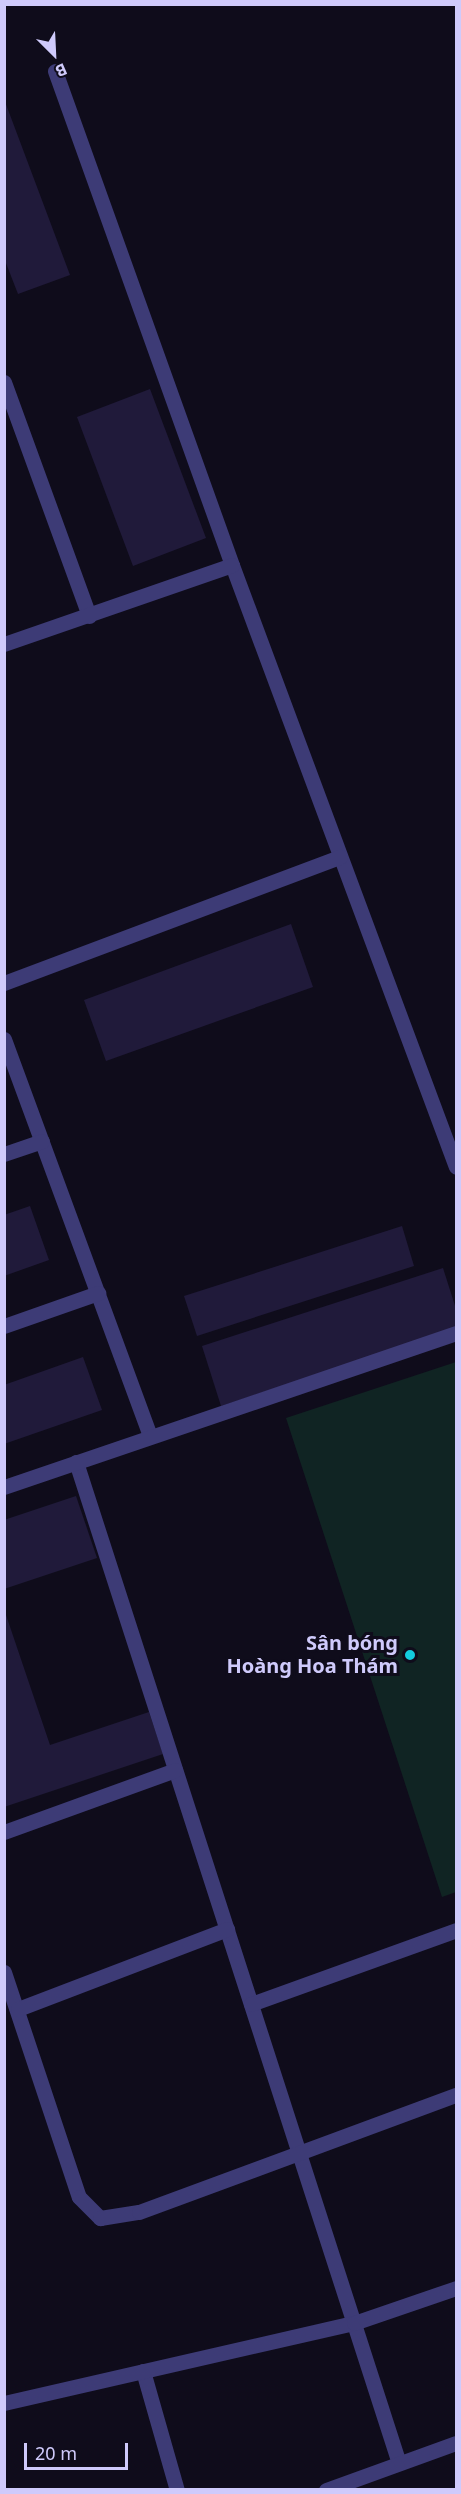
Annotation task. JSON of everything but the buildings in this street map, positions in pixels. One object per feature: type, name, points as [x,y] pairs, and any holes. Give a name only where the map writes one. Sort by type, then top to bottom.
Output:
[{"type":"lane","points":[[55,71],[232,565],[456,1167]]},
{"type":"lane","points":[[4,382],[89,616]]},
{"type":"lane","points":[[4,644],[232,565]]},
{"type":"lane","points":[[4,983],[340,857]]},
{"type":"lane","points":[[4,1039],[150,1436]]},
{"type":"lane","points":[[4,1154],[42,1141]]},
{"type":"lane","points":[[4,1326],[98,1293]]},
{"type":"lane","points":[[4,1487],[456,1333]]},
{"type":"lane","points":[[76,1462],[399,2463]]},
{"type":"lane","points":[[4,1832],[175,1770]]},
{"type":"lane","points":[[18,2009],[227,1929]]},
{"type":"lane","points":[[251,2004],[456,1930]]},
{"type":"lane","points":[[4,1972],[79,2197],[100,2218],[139,2212],[298,2150],[456,2095]]},
{"type":"lane","points":[[4,2403],[354,2323],[456,2288]]},
{"type":"lane","points":[[143,2371],[177,2490]]},
{"type":"lane","points":[[326,2490],[456,2442]]},
{"type":"green space","name":"Sân bóng Hoàng Hoa Thám","points":[[456,1362],[456,1892],[442,1897],[286,1418]]},
{"type":"place","name":"Sân bóng Hoàng Hoa Thám","points":[[410,1655]]}]
